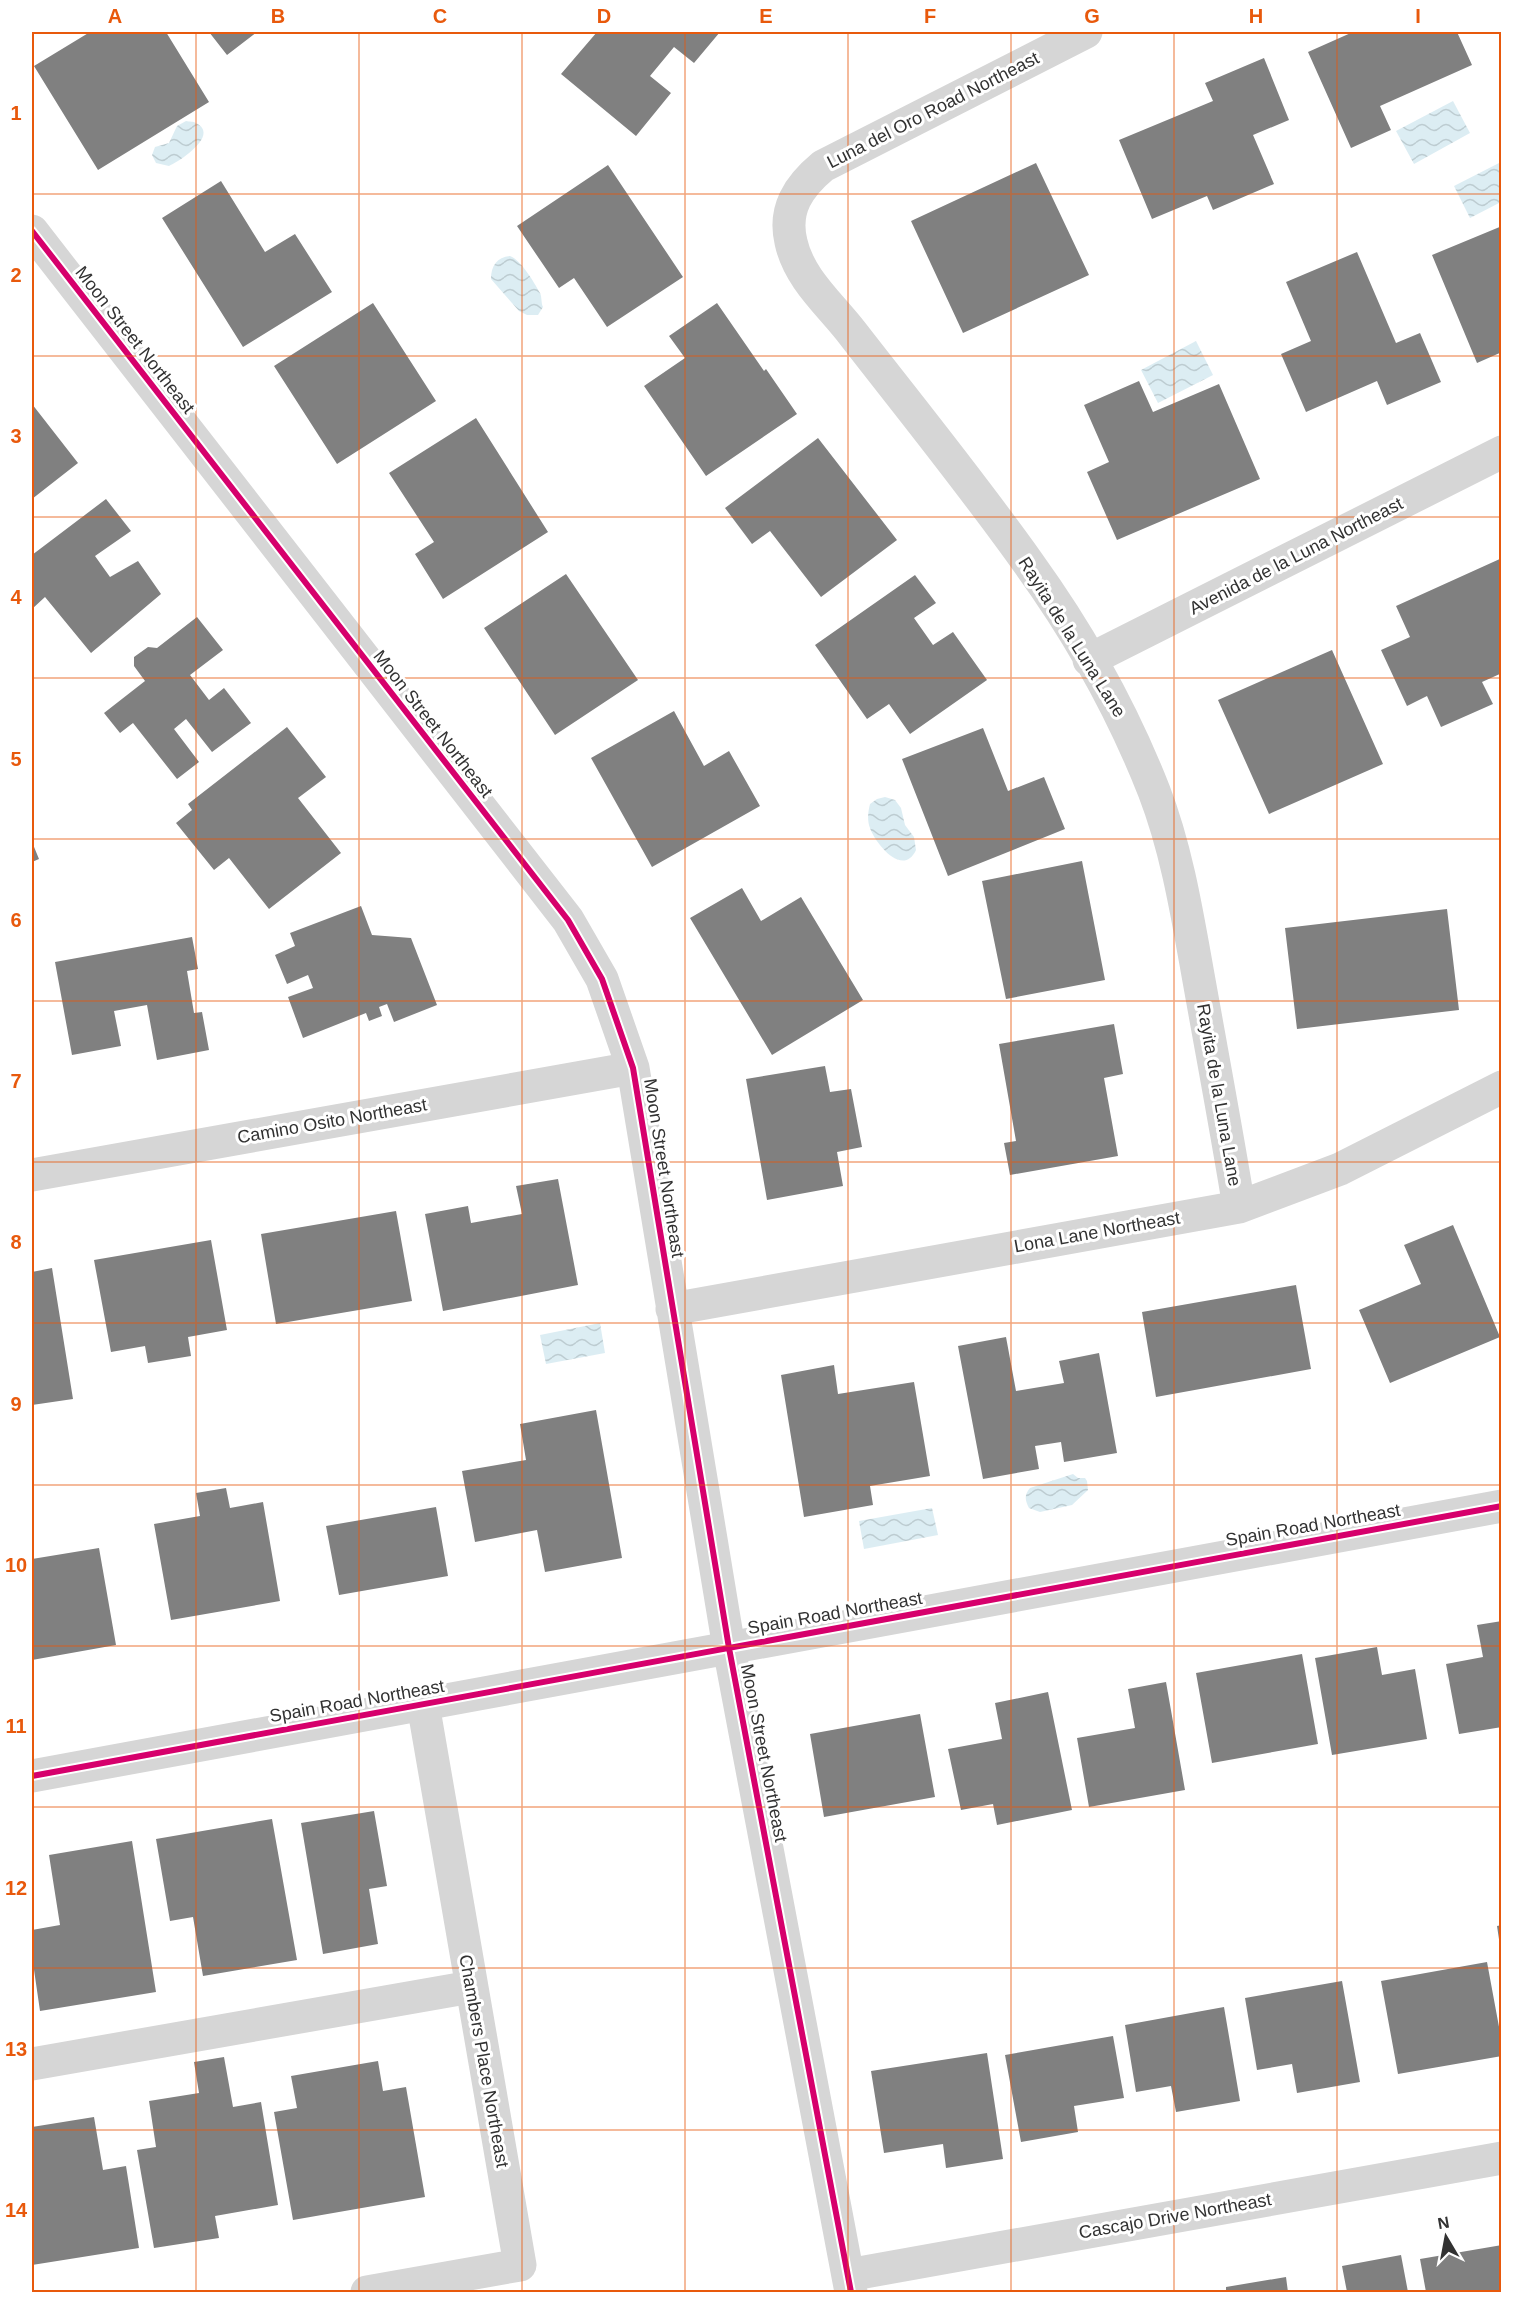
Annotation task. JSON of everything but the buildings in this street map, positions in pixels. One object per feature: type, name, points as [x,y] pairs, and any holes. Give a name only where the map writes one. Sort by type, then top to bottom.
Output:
[{"type":"street","name":"Luna del Oro Road Northeast","points":[[794,202],[803,183],[823,166],[1086,32]]},
{"type":"street","name":"Rayita de la Luna Lane","points":[[794,202],[790,216],[790,241],[802,272],[843,321],[1030,565],[1121,715],[1151,784],[1181,882],[1239,1207]]},
{"type":"street","name":"Moon Street Northeast","points":[[32,231],[568,920],[602,979],[633,1068],[729,1648],[849,2284]]},
{"type":"street","name":"Avenida de la Luna Northeast","points":[[1089,660],[1502,452]]},
{"type":"street","name":"Camino Osito Northeast","points":[[32,1175],[633,1068]]},
{"type":"street","name":"Lona Lane Northeast","points":[[672,1309],[1239,1207],[1340,1169],[1502,1087]]},
{"type":"street","name":"Spain Road Northeast","points":[[32,1776],[1502,1506]]},
{"type":"street","name":"Chambers Place Northeast","points":[[367,2292],[520,2265],[423,1704]]},
{"type":"street","points":[[32,2064],[471,1987]]},
{"type":"street","name":"Cascajo Drive Northeast","points":[[849,2284],[1502,2158]]},
{"type":"water","points":[[1453,101],[1470,133],[1414,164],[1396,131]]},
{"type":"water","points":[[186,121],[195,122],[202,128],[201,141],[189,153],[169,166],[156,163],[152,155],[155,147],[169,143],[177,126]]},
{"type":"water","points":[[1501,162],[1501,202],[1470,218],[1454,186]]},
{"type":"water","points":[[510,256],[523,267],[540,293],[543,307],[538,315],[527,315],[519,311],[491,279],[496,263]]},
{"type":"water","points":[[1196,341],[1213,375],[1158,403],[1141,370]]},
{"type":"water","points":[[885,797],[895,800],[901,808],[905,825],[914,837],[916,850],[910,858],[897,859],[890,855],[877,842],[869,825],[870,804]]},
{"type":"water","points":[[600,1323],[605,1353],[546,1364],[540,1335]]},
{"type":"water","points":[[1073,1474],[1078,1478],[1085,1478],[1088,1490],[1072,1505],[1040,1512],[1029,1508],[1026,1498],[1030,1488]]},
{"type":"water","points":[[932,1508],[938,1535],[864,1549],[859,1521]]},
{"type":"cycle path","points":[[32,231],[568,920],[602,979],[633,1068],[729,1648],[851,2292]]},
{"type":"cycle path","points":[[32,1776],[1502,1506]]}]
